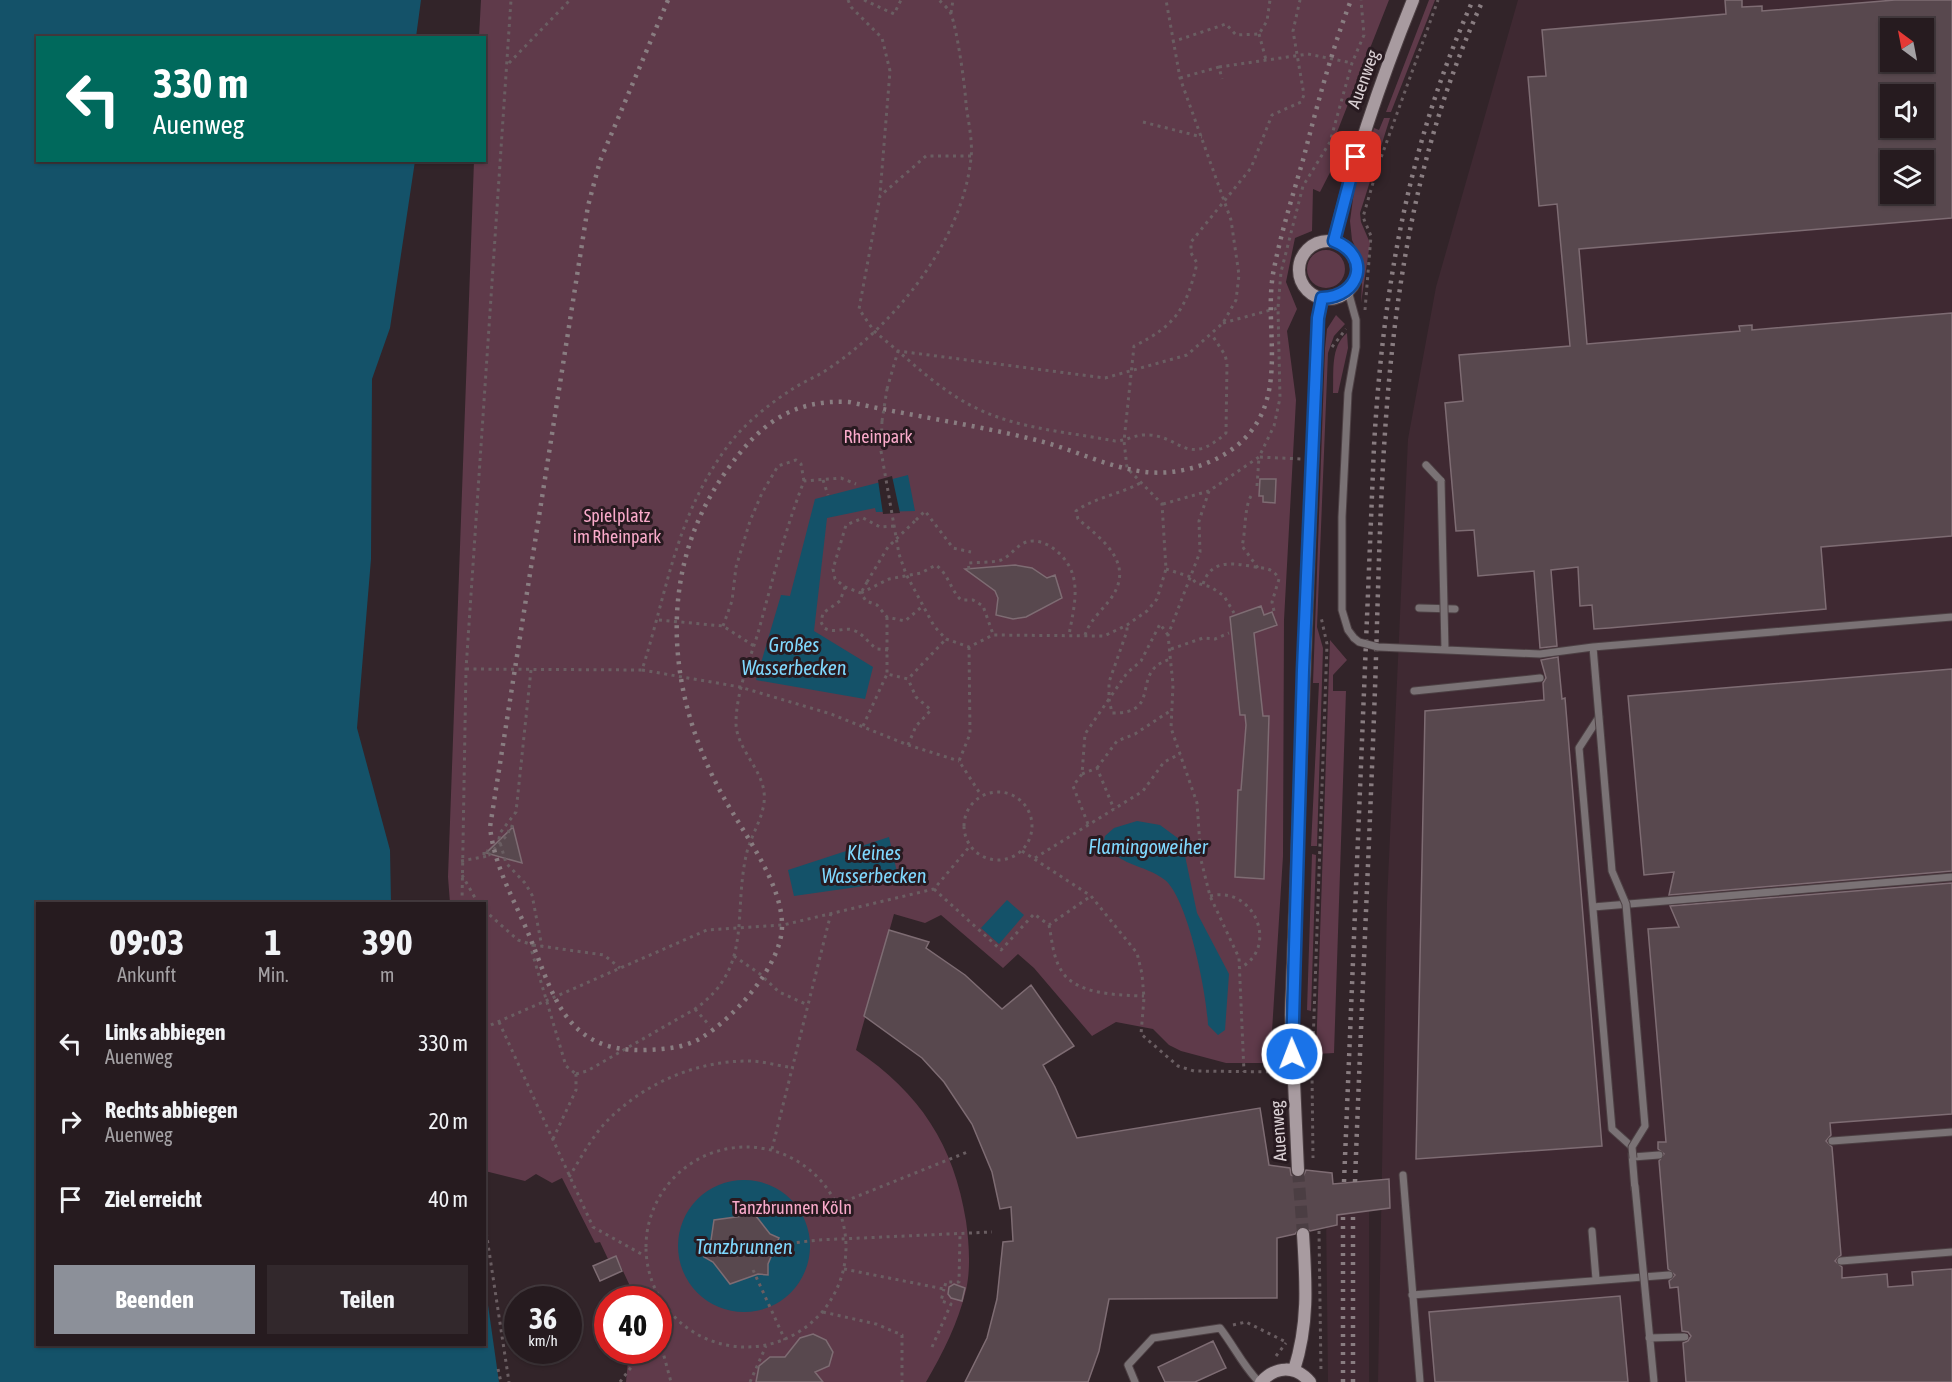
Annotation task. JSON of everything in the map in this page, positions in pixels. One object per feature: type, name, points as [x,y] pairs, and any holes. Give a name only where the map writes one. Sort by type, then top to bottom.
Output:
[{"type":"street","name":"Auenweg","points":[[1334,241],[1351,172],[1384,72],[1413,0]]},
{"type":"street","points":[[1334,241],[1349,250],[1357,266],[1354,284],[1348,291],[1336,298],[1322,298],[1304,288],[1298,269],[1306,250],[1314,243],[1334,241]]},
{"type":"street","name":"Auenweg","points":[[1298,1170],[1291,1015],[1311,459],[1318,318],[1322,298]]},
{"type":"street","points":[[1294,1370],[1300,1350],[1307,1297],[1303,1234]]},
{"type":"street","points":[[1260,1382],[1269,1374],[1281,1369],[1294,1370],[1310,1382]]},
{"type":"lane","points":[[1348,291],[1356,320],[1356,346],[1348,393],[1342,517],[1344,621],[1348,630],[1359,642],[1378,647],[1540,654],[1593,647],[1952,617]]},
{"type":"lane","points":[[1426,465],[1441,481],[1445,649]]},
{"type":"lane","points":[[1419,608],[1455,609]]},
{"type":"lane","points":[[1654,1382],[1632,1147],[1645,1126],[1626,904],[1612,872],[1593,647],[1848,626]]},
{"type":"lane","points":[[1593,647],[1612,872],[1626,904],[1634,997],[1644,1126],[1632,1147],[1648,1328]]},
{"type":"lane","points":[[1414,691],[1540,678]]},
{"type":"lane","points":[[1599,717],[1579,747],[1612,1129],[1632,1147]]},
{"type":"lane","points":[[1593,907],[1952,877]]},
{"type":"lane","points":[[1832,1141],[1952,1132]]},
{"type":"lane","points":[[1633,1157],[1659,1155]]},
{"type":"lane","points":[[1403,1174],[1420,1382]]},
{"type":"lane","points":[[1592,1231],[1596,1279]]},
{"type":"lane","points":[[1841,1260],[1952,1252]]},
{"type":"lane","points":[[1412,1294],[1669,1275]]},
{"type":"lane","points":[[1135,1382],[1128,1365],[1154,1338],[1220,1328],[1238,1352],[1245,1368],[1260,1382]]},
{"type":"lane","points":[[1649,1338],[1687,1336]]},
{"type":"path","points":[[462,902],[466,669],[511,0]]},
{"type":"path","points":[[507,64],[570,0]]},
{"type":"path","points":[[848,0],[850,7],[882,38],[890,71],[880,196],[859,309],[874,331],[951,394],[977,409],[1035,426],[1124,441],[1142,435],[1163,438],[1185,450],[1209,446],[1226,433],[1227,363],[1225,355],[1212,335]]},
{"type":"path","points":[[864,0],[894,14],[901,0]]},
{"type":"path","points":[[939,0],[951,13]]},
{"type":"path","points":[[642,670],[659,620],[672,555],[695,497],[728,446],[761,413],[791,390],[831,367],[874,331],[923,277],[946,238],[964,198],[971,156],[966,99],[951,13],[953,0]]},
{"type":"path","points":[[898,351],[1081,377],[1105,378],[1129,374],[1187,355],[1223,323],[1236,300],[1239,275],[1225,199],[1180,78],[1166,0]]},
{"type":"path","points":[[1266,60],[1259,34],[1267,21],[1270,0]]},
{"type":"path","points":[[969,648],[993,634],[1104,636],[1127,625],[1147,611],[1157,599],[1166,569],[1162,504],[1126,468],[1124,441],[1129,374],[1134,346],[1168,326],[1180,312],[1191,291],[1197,263],[1191,253],[1191,242],[1251,168],[1272,115],[1301,102],[1304,95],[1293,31],[1300,0]]},
{"type":"path","points":[[1257,486],[1259,457],[1274,426],[1280,398],[1278,308],[1281,272],[1303,186],[1330,142],[1352,63],[1364,35],[1361,0]]},
{"type":"path","points":[[1172,42],[1226,24],[1236,35],[1259,34]]},
{"type":"path","points":[[1180,78],[1219,68],[1296,55],[1331,57],[1352,63]]},
{"type":"path","points":[[1219,68],[1222,79]]},
{"type":"path","points":[[1143,122],[1202,136]]},
{"type":"path","points":[[880,196],[926,156],[971,156]]},
{"type":"path","points":[[1223,323],[1278,308]]},
{"type":"path","points":[[898,351],[886,389],[880,441],[894,526],[906,574],[934,626],[946,639],[969,648]]},
{"type":"path","points":[[1162,504],[1209,491],[1259,457],[1311,459]]},
{"type":"path","points":[[576,1074],[587,1071],[695,1009],[724,982],[734,956],[746,854],[765,799],[764,788],[740,739],[736,723],[740,687],[804,481],[801,464],[796,460],[778,466],[770,477],[750,521],[736,567],[732,601],[723,626]]},
{"type":"path","points":[[804,481],[841,478],[856,484]]},
{"type":"path","points":[[823,480],[828,495]]},
{"type":"path","points":[[1084,635],[1120,583],[1120,572],[1114,553],[1078,519],[1076,512],[1083,506],[1124,492],[1140,483]]},
{"type":"path","points":[[1168,635],[1200,552],[1199,521],[1209,491]]},
{"type":"path","points":[[1251,496],[1247,503],[1247,528],[1242,546],[1258,567]]},
{"type":"path","points":[[861,593],[888,547],[925,511],[953,548],[971,552]]},
{"type":"path","points":[[863,726],[887,674],[889,650],[887,617],[877,605],[866,601],[861,593],[845,587],[836,579],[833,569],[846,525],[863,518],[880,527],[894,526]]},
{"type":"path","points":[[969,569],[968,563],[1001,560],[1020,544],[1033,541],[1053,547],[1072,566],[1076,598],[1070,635]]},
{"type":"path","points":[[1203,584],[1211,570],[1228,562],[1272,570],[1279,579],[1272,602],[1275,611]]},
{"type":"path","points":[[861,593],[906,574],[921,573],[936,566],[946,574],[956,594],[962,600],[973,600],[983,606],[993,634]]},
{"type":"path","points":[[1166,569],[1191,577],[1196,583],[1203,584],[1224,596],[1234,613]]},
{"type":"path","points":[[845,587],[840,602],[823,613],[821,622],[824,628],[832,632],[854,630],[866,637],[870,645],[877,649],[889,650]]},
{"type":"path","points":[[887,617],[905,621],[924,604]]},
{"type":"path","points":[[659,620],[723,626],[754,646]]},
{"type":"path","points":[[1082,774],[1085,734],[1127,673],[1141,662],[1160,624],[1168,635],[1171,649],[1173,685],[1171,728],[1197,803],[1201,860],[1210,897],[1239,958],[1244,1072]]},
{"type":"path","points":[[1127,625],[1127,631],[1108,682],[1112,713],[1133,709],[1143,700],[1150,670],[1155,664],[1171,658]]},
{"type":"path","points":[[1171,649],[1203,638],[1215,639],[1229,633]]},
{"type":"path","points":[[908,679],[946,639]]},
{"type":"path","points":[[959,761],[970,734],[969,648]]},
{"type":"path","points":[[466,669],[642,670],[740,687],[863,726],[908,745],[959,761],[981,795]]},
{"type":"path","points":[[531,669],[516,812],[500,833],[500,847],[506,863],[525,883],[532,895],[542,947]]},
{"type":"path","points":[[887,674],[908,679]]},
{"type":"path","points":[[908,679],[916,697],[931,711],[916,726],[908,745]]},
{"type":"path","points":[[1088,824],[1072,786],[1082,774],[1096,768],[1117,741],[1135,734],[1170,711]]},
{"type":"path","points":[[1034,858],[1143,792],[1164,762],[1180,754]]},
{"type":"path","points":[[1096,768],[1114,809]]},
{"type":"path","points":[[1006,792],[1017,797],[1026,805],[1033,829],[1022,851],[1001,861],[978,855],[970,846],[964,836],[966,813],[981,795],[1006,792]]},
{"type":"path","points":[[461,861],[488,856],[488,855],[488,854],[487,851],[484,852],[485,856],[486,855],[488,855],[489,855],[508,834],[510,830],[510,828],[510,827],[510,826],[513,825],[515,828],[510,828],[510,827],[510,825],[513,824],[511,821]]},
{"type":"path","points":[[486,1027],[706,930],[783,925],[934,889],[970,846]]},
{"type":"path","points":[[1022,851],[1090,896],[1137,952],[1144,996],[1141,1034],[1178,1066],[1194,1071],[1292,1073]]},
{"type":"path","points":[[461,873],[477,902]]},
{"type":"path","points":[[934,889],[1001,950],[1034,914],[1049,924],[1054,953],[1066,977],[1097,991],[1144,996]]},
{"type":"path","points":[[1210,897],[1221,894],[1233,895],[1247,904],[1255,917],[1260,943],[1256,954],[1240,968]]},
{"type":"path","points":[[1049,924],[1090,896]]},
{"type":"path","points":[[486,912],[518,940],[542,947],[604,955],[620,968]]},
{"type":"path","points":[[772,1149],[831,912]]},
{"type":"path","points":[[534,945],[532,952],[545,1002],[566,1066],[576,1074]]},
{"type":"path","points":[[734,956],[760,974],[779,992],[808,1005]]},
{"type":"path","points":[[695,1009],[710,1026]]},
{"type":"path","points":[[499,1022],[592,1227],[645,1256]]},
{"type":"path","points":[[569,1177],[607,1121],[623,1106],[662,1080],[705,1065],[749,1061],[794,1068]]},
{"type":"path","points":[[1311,1073],[1313,1162]]},
{"type":"path","points":[[552,1140],[576,1090],[576,1074]]},
{"type":"path","points":[[653,1286],[645,1256],[647,1224],[659,1194],[681,1169],[708,1152],[740,1146],[772,1149],[800,1161],[822,1180],[838,1204],[847,1239],[844,1269],[837,1290],[823,1312],[806,1328],[785,1340],[766,1346],[735,1347],[706,1340],[681,1324],[672,1314]]},
{"type":"path","points":[[838,1204],[970,1151]]},
{"type":"path","points":[[486,1231],[509,1382]]},
{"type":"path","points":[[767,1246],[810,1241],[992,1232]]},
{"type":"path","points":[[932,1347],[951,1304],[941,1301],[945,1282],[958,1282],[960,1235]]},
{"type":"path","points":[[844,1269],[944,1289]]},
{"type":"path","points":[[753,1270],[785,1340]]},
{"type":"path","points":[[823,1312],[876,1324],[902,1335],[902,1382]]},
{"type":"path","points":[[1220,1328],[1246,1322],[1286,1342]]},
{"type":"path","points":[[750,1382],[766,1346]]},
{"type":"path","points":[[620,1382],[634,1364]]},
{"type":"path","points":[[667,1364],[672,1382]]},
{"type":"path","points":[[498,1369],[501,1382]]},
{"type":"shaded area","points":[[1518,0],[1952,0],[1952,1382],[1378,1382],[1387,902],[1408,439],[1436,287]]},
{"type":"shaded area","points":[[1369,1205],[1369,1382],[1328,1382],[1326,1211]]},
{"type":"green space","name":"Rheinpark","points":[[481,0],[1389,0],[1330,150],[1339,155],[1320,192],[1313,189],[1312,231],[1295,238],[1286,282],[1297,309],[1287,331],[1296,400],[1284,620],[1283,856],[1270,1063],[1226,1063],[1181,1051],[1169,1045],[1153,1029],[1116,1022],[1092,1036],[1034,968],[1018,954],[1003,968],[941,915],[925,923],[894,914],[856,1050],[879,1067],[916,1103],[943,1145],[953,1168],[960,1194],[969,1247],[969,1273],[963,1302],[949,1338],[926,1382],[626,1382],[628,1364],[672,1364],[672,1286],[630,1286],[616,1256],[608,1259],[600,1242],[595,1243],[562,1178],[552,1183],[536,1174],[525,1181],[486,1171],[486,902],[450,902],[448,877],[474,162],[486,162],[486,36],[479,36]]},
{"type":"green space","points":[[1429,0],[1435,0],[1391,112],[1386,112]]},
{"type":"green space","points":[[1384,118],[1390,118],[1360,213],[1361,222],[1370,243],[1361,303],[1363,263],[1352,240],[1350,221],[1354,191],[1374,128],[1379,130]]},
{"type":"green space","points":[[1326,250],[1339,256],[1345,269],[1339,282],[1326,288],[1313,282],[1307,269],[1313,256]]},
{"type":"green space","points":[[1336,315],[1345,324],[1334,336],[1328,353],[1317,627],[1323,648],[1317,846],[1311,846],[1319,683],[1313,683],[1325,348],[1327,329]]},
{"type":"green space","points":[[1347,333],[1348,348],[1338,393],[1333,393],[1335,353]]},
{"type":"green space","points":[[1330,640],[1347,660],[1333,675],[1333,691],[1346,691],[1334,1053],[1316,1054]]},
{"type":"green space","points":[[1312,854],[1316,855],[1311,1011],[1307,1010]]},
{"type":"water","points":[[0,0],[421,0],[416,36],[36,36],[36,162],[415,162],[390,328],[372,379],[371,559],[357,728],[390,850],[391,902],[36,902],[36,1346],[486,1346],[486,1291],[499,1382],[0,1382]]},
{"type":"water","name":"Großes Wasserbecken","points":[[908,475],[915,511],[876,512],[875,508],[827,518],[814,631],[873,667],[865,699],[756,680],[781,595],[790,596],[815,499]]},
{"type":"water","name":"Flamingoweiher","points":[[1137,821],[1160,825],[1179,839],[1184,851],[1197,913],[1229,974],[1225,1030],[1218,1035],[1208,1025],[1195,948],[1181,906],[1173,890],[1165,880],[1157,875],[1115,855],[1104,840],[1114,828]]},
{"type":"water","name":"Kleines Wasserbecken","points":[[889,837],[899,881],[794,896],[788,870]]},
{"type":"water","points":[[1007,900],[1024,915],[999,944],[981,928]]},
{"type":"water","name":"Tanzbrunnen","points":[[744,1180],[769,1185],[791,1199],[805,1221],[810,1246],[805,1271],[791,1293],[769,1307],[744,1312],[719,1307],[697,1293],[683,1271],[678,1246],[683,1221],[697,1199],[719,1185]]},
{"type":"pier","points":[[892,476],[900,513],[883,514],[878,480]]},
{"type":"building","points":[[1725,0],[1742,0],[1742,7],[1762,6],[1762,11],[1895,0],[1952,0],[1952,218],[1579,249],[1587,344],[1740,331],[1739,326],[1752,325],[1752,330],[1952,313],[1952,536],[1821,547],[1826,609],[1609,628],[1594,629],[1592,605],[1580,606],[1578,567],[1551,570],[1557,646],[1540,648],[1534,571],[1478,576],[1474,530],[1456,531],[1445,403],[1463,401],[1459,355],[1570,346],[1557,204],[1539,206],[1528,77],[1546,76],[1542,30],[1726,14]]},
{"type":"building","points":[[1260,479],[1276,479],[1275,503],[1263,502],[1263,496],[1259,496]]},
{"type":"building","points":[[1015,565],[1032,568],[1047,578],[1055,575],[1062,598],[1026,617],[1013,619],[996,615],[998,598],[995,591],[965,569]]},
{"type":"building","points":[[1261,606],[1264,615],[1272,612],[1277,625],[1254,633],[1263,716],[1269,716],[1264,879],[1235,877],[1238,790],[1241,790],[1246,725],[1245,715],[1240,715],[1230,617]]},
{"type":"building","points":[[1558,657],[1562,699],[1565,698],[1602,1146],[1416,1159],[1425,711],[1544,700],[1543,683],[1546,678],[1541,660]]},
{"type":"building","points":[[1952,669],[1952,871],[1669,895],[1674,872],[1644,875],[1628,696]]},
{"type":"building","points":[[513,827],[522,863],[486,853]]},
{"type":"building","points":[[1952,883],[1952,1114],[1830,1123],[1831,1135],[1826,1141],[1832,1147],[1841,1255],[1835,1261],[1842,1267],[1842,1278],[1887,1274],[1888,1287],[1913,1285],[1912,1272],[1952,1269],[1952,1382],[1686,1382],[1683,1343],[1691,1336],[1688,1332],[1682,1331],[1678,1287],[1670,1288],[1669,1281],[1675,1275],[1668,1269],[1659,1161],[1664,1154],[1658,1149],[1658,1142],[1666,1142],[1648,929],[1679,927],[1670,906]]},
{"type":"building","points":[[889,930],[929,942],[926,948],[965,975],[1002,1009],[1031,985],[1074,1046],[1043,1065],[1077,1138],[1260,1108],[1269,1165],[1290,1168],[1291,1175],[1298,1178],[1303,1177],[1306,1170],[1332,1173],[1333,1184],[1389,1179],[1390,1208],[1337,1215],[1337,1225],[1310,1231],[1302,1226],[1295,1234],[1277,1238],[1277,1298],[1109,1299],[1099,1351],[1088,1382],[965,1382],[987,1338],[997,1299],[1003,1242],[1013,1241],[1011,1207],[1000,1209],[992,1172],[972,1124],[944,1082],[922,1058],[864,1016]]},
{"type":"building","points":[[752,1211],[770,1234],[779,1238],[768,1264],[768,1275],[758,1274],[730,1284],[713,1262],[704,1257],[710,1247],[714,1220],[743,1216]]},
{"type":"building","points":[[616,1256],[622,1271],[600,1281],[593,1266]]},
{"type":"building","points":[[954,1284],[965,1288],[962,1301],[951,1298],[948,1294],[949,1287]]},
{"type":"building","points":[[1620,1296],[1628,1382],[1435,1382],[1429,1312]]},
{"type":"building","points":[[813,1334],[826,1340],[833,1352],[829,1366],[815,1372],[823,1382],[756,1382],[759,1366],[770,1357],[785,1357],[800,1338]]},
{"type":"building","points":[[1213,1341],[1226,1368],[1195,1382],[1165,1382],[1158,1367]]},
{"type":"tunnel","points":[[1298,1170],[1303,1234]]},
{"type":"railway","points":[[668,0],[600,161],[588,206],[490,827],[495,854],[504,879],[553,995],[564,1013],[578,1029],[595,1041],[618,1048],[646,1050],[688,1044],[714,1029],[754,990],[774,958],[780,942],[781,911],[776,894],[761,860],[724,798],[705,758],[690,717],[680,675],[677,633],[679,591],[688,549],[704,509],[727,470],[751,440],[778,418],[793,410],[828,402],[849,402],[1016,435],[1137,471],[1154,473],[1184,470],[1209,462],[1232,450],[1258,421],[1270,386],[1273,274],[1286,217],[1325,79],[1351,0]]},
{"type":"railway","points":[[1344,1182],[1374,446],[1384,330],[1402,218],[1415,163],[1450,54],[1473,0]]},
{"type":"railway","points":[[1355,1182],[1381,511],[1393,338],[1406,253],[1424,169],[1449,84],[1483,0]]},
{"type":"railway","points":[[1353,1213],[1353,1382]]},
{"type":"railway","points":[[1343,1214],[1343,1382]]},
{"type":"route","points":[[1292,1054],[1291,1015],[1303,670],[1318,318],[1322,298],[1336,298],[1348,291],[1354,284],[1357,266],[1354,257],[1342,244],[1334,241],[1356,157]]},
{"type":"park label","name":"Spielplatz im Rheinpark","points":[[617,525]]},
{"type":"park label","name":"Tanzbrunnen Köln","points":[[792,1207]]}]
